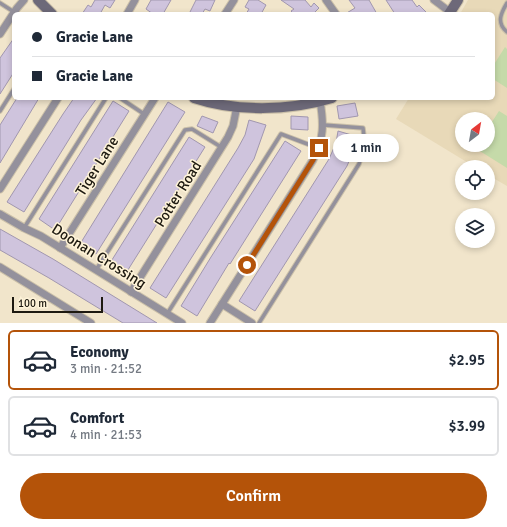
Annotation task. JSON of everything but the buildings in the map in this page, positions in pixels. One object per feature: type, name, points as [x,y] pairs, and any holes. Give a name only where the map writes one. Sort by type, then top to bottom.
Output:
[{"type":"street","points":[[14,12],[24,0]]},
{"type":"street","points":[[38,0],[50,12]]},
{"type":"street","points":[[128,12],[135,0]]},
{"type":"street","points":[[226,12],[234,0]]},
{"type":"street","points":[[326,0],[335,12]]},
{"type":"street","points":[[434,0],[448,12]]},
{"type":"street","points":[[450,12],[458,0]]},
{"type":"street","points":[[0,34],[12,15]]},
{"type":"street","points":[[0,189],[57,100]]},
{"type":"street","name":"Tiger Lane","points":[[60,248],[154,100]]},
{"type":"street","points":[[203,100],[236,106],[280,107],[324,100]]},
{"type":"street","points":[[210,323],[313,160],[319,148],[324,125],[320,101]]},
{"type":"street","name":"Potter Road","points":[[131,292],[222,148],[233,126],[236,106]]},
{"type":"street","name":"Doonan Crossing","points":[[0,214],[24,228],[42,236],[182,323]]},
{"type":"street","points":[[0,267],[91,323]]},
{"type":"street","points":[[222,304],[252,323]]},
{"type":"lane","points":[[0,3],[14,12]]},
{"type":"lane","points":[[507,3],[501,13],[500,19],[507,32]]},
{"type":"lane","points":[[0,111],[12,92]]},
{"type":"lane","points":[[24,228],[105,100]]},
{"type":"lane","points":[[123,100],[145,115]]},
{"type":"lane","points":[[259,323],[359,164],[365,146],[363,128],[324,125]]},
{"type":"lane","points":[[96,270],[185,130],[192,129],[222,148]]},
{"type":"lane","points":[[167,314],[281,134],[319,148]]},
{"type":"shaded area","points":[[468,0],[507,0],[507,186],[495,179],[495,160],[463,160],[396,119],[408,100],[495,100],[495,12],[461,12]]},
{"type":"green space","points":[[505,47],[507,49],[507,88],[495,80],[495,63]]},
{"type":"green space","points":[[499,111],[507,116],[507,168],[481,152],[495,152],[495,117]]},
{"type":"route","points":[[247,265],[319,148]]}]
